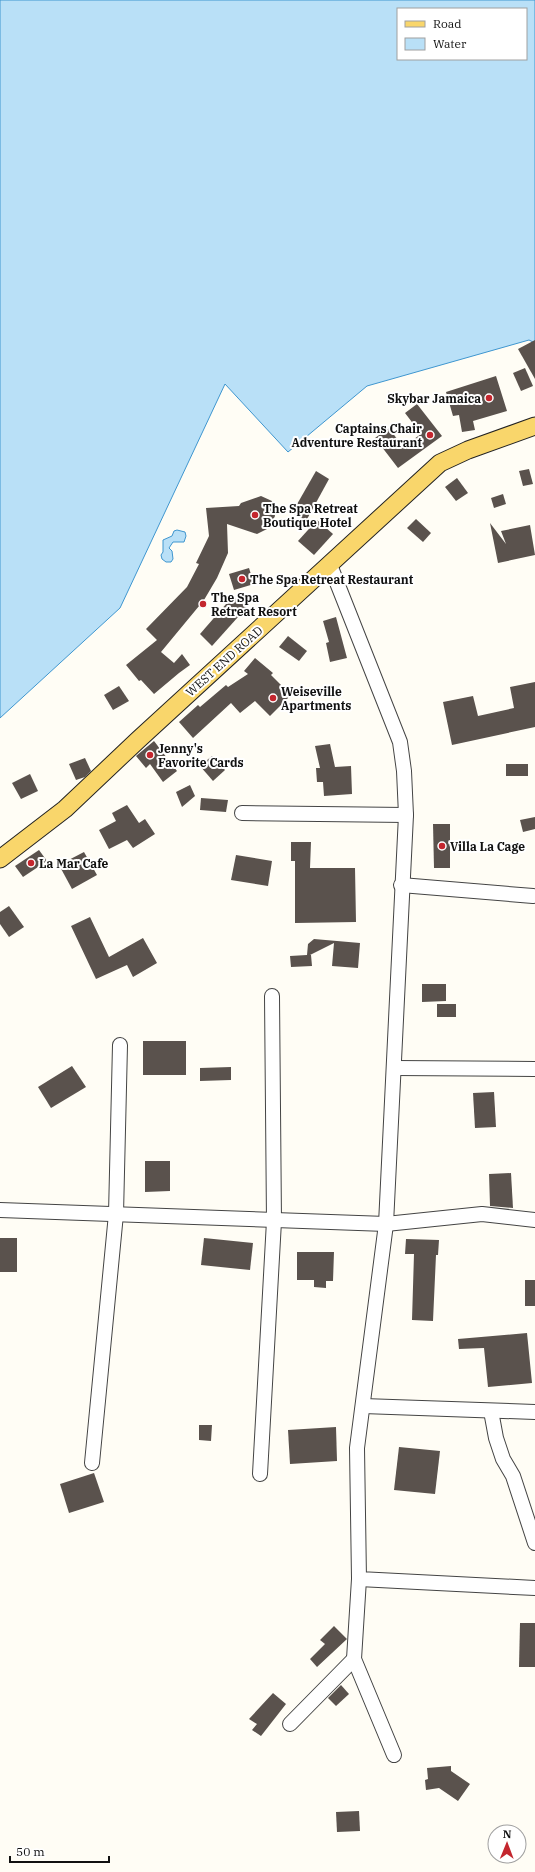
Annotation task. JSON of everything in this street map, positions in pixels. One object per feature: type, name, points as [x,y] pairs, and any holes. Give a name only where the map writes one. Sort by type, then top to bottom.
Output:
[{"type":"main road","name":"WEST END ROAD","points":[[0,859],[64,810],[138,740],[440,463],[468,450],[535,426]]},
{"type":"street","points":[[330,565],[400,742],[404,771],[406,815],[401,885],[386,1224],[357,1448],[359,1579],[354,1660],[394,1755]]},
{"type":"street","points":[[242,813],[406,815]]},
{"type":"street","points":[[401,885],[533,896]]},
{"type":"street","points":[[260,1474],[274,1221],[272,996]]},
{"type":"street","points":[[92,1463],[116,1214],[120,1045]]},
{"type":"street","points":[[394,1068],[535,1069]]},
{"type":"street","points":[[0,1210],[386,1224],[482,1214],[535,1220]]},
{"type":"street","points":[[363,1406],[535,1412]]},
{"type":"street","points":[[491,1410],[496,1438],[503,1459],[513,1476],[535,1543]]},
{"type":"street","points":[[359,1579],[535,1588]]},
{"type":"street","points":[[290,1724],[354,1660]]},
{"type":"water","points":[[0,0],[535,0],[535,343],[529,340],[367,386],[288,452],[225,384],[120,608],[0,718]]},
{"type":"water","points":[[177,530],[185,532],[186,536],[184,542],[173,542],[169,548],[172,551],[173,559],[171,562],[166,562],[162,559],[161,555],[163,552],[163,540],[172,536],[174,531]]},
{"type":"building","points":[[535,340],[535,379],[518,349]]},
{"type":"building","points":[[525,368],[533,386],[521,391],[513,373]]},
{"type":"building","points":[[496,376],[507,411],[473,421],[475,430],[462,432],[459,415],[453,416],[446,392]]},
{"type":"building","name":"Captains Chair Adventure Restaurant","points":[[417,404],[442,436],[398,468],[375,438],[389,428],[403,447],[421,434],[405,413]]},
{"type":"building","points":[[529,469],[533,484],[523,486],[519,471]]},
{"type":"building","points":[[316,471],[329,479],[306,521],[292,513]]},
{"type":"building","points":[[457,478],[468,493],[456,501],[445,487]]},
{"type":"building","points":[[503,494],[506,504],[494,508],[491,498]]},
{"type":"building","points":[[261,496],[272,501],[275,516],[269,528],[257,534],[227,524],[228,553],[217,578],[204,600],[161,652],[174,663],[182,654],[190,665],[154,694],[141,680],[139,681],[126,665],[157,640],[146,629],[187,587],[199,564],[196,563],[209,536],[206,508],[239,506],[241,503]]},
{"type":"building","points":[[416,519],[431,533],[423,542],[407,528]]},
{"type":"building","points":[[317,520],[333,534],[314,555],[298,541]]},
{"type":"building","points":[[490,523],[506,544],[501,531],[530,525],[535,555],[498,563]]},
{"type":"building","name":"The Spa Retreat Restaurant","points":[[249,568],[254,584],[234,590],[229,574]]},
{"type":"building","points":[[233,596],[247,607],[212,646],[200,634]]},
{"type":"building","points":[[336,617],[347,658],[330,662],[326,643],[329,642],[323,621]]},
{"type":"building","points":[[288,636],[307,651],[299,661],[279,647]]},
{"type":"building","points":[[255,658],[273,673],[271,675],[291,695],[270,716],[255,701],[240,713],[231,703],[193,738],[179,722],[198,705],[200,707],[226,685],[228,687],[248,674],[244,671]]},
{"type":"building","points":[[535,682],[535,727],[452,745],[443,702],[473,696],[478,716],[514,708],[510,687]]},
{"type":"building","points":[[119,686],[129,701],[113,710],[104,695]]},
{"type":"building","points":[[154,741],[177,771],[163,782],[150,764],[146,768],[136,756]]},
{"type":"building","points":[[330,744],[335,767],[351,766],[352,794],[324,796],[323,782],[317,782],[316,768],[320,768],[315,746]]},
{"type":"building","points":[[212,756],[225,770],[213,781],[200,766]]},
{"type":"building","points":[[85,758],[91,771],[85,777],[76,780],[69,764]]},
{"type":"building","points":[[506,764],[528,764],[528,776],[506,776]]},
{"type":"building","points":[[30,774],[38,791],[21,799],[12,783]]},
{"type":"building","points":[[190,785],[195,796],[182,807],[176,792]]},
{"type":"building","points":[[201,798],[228,800],[226,812],[200,810]]},
{"type":"building","points":[[127,805],[139,823],[145,819],[155,834],[133,848],[127,840],[109,849],[99,830],[116,821],[112,813]]},
{"type":"building","points":[[535,817],[535,829],[523,832],[520,820]]},
{"type":"building","name":"Villa La Cage","points":[[433,824],[450,824],[450,868],[434,868]]},
{"type":"building","points":[[291,842],[311,842],[310,868],[355,868],[356,922],[295,923],[295,861],[291,861]]},
{"type":"building","name":"La Mar Cafe","points":[[39,850],[47,861],[23,877],[15,866]]},
{"type":"building","points":[[84,852],[97,875],[72,889],[59,865]]},
{"type":"building","points":[[236,855],[272,861],[268,886],[231,880]]},
{"type":"building","points":[[9,906],[24,927],[9,937],[0,924],[0,912]]},
{"type":"building","points":[[90,917],[109,957],[143,938],[157,963],[133,977],[127,965],[96,979],[71,926]]},
{"type":"building","points":[[314,939],[360,943],[358,968],[332,966],[334,943],[310,955],[312,966],[291,967],[290,956],[307,955],[308,944]]},
{"type":"building","points":[[422,984],[446,984],[446,1001],[422,1002]]},
{"type":"building","points":[[437,1004],[456,1004],[456,1017],[437,1017]]},
{"type":"building","points":[[143,1041],[186,1041],[186,1075],[143,1075]]},
{"type":"building","points":[[72,1066],[86,1087],[51,1108],[38,1087]]},
{"type":"building","points":[[231,1067],[231,1080],[200,1081],[200,1068]]},
{"type":"building","points":[[494,1092],[496,1127],[475,1128],[473,1093]]},
{"type":"building","points":[[145,1161],[170,1161],[170,1191],[145,1192]]},
{"type":"building","points":[[511,1173],[513,1208],[490,1206],[489,1174]]},
{"type":"building","points":[[0,1238],[17,1238],[17,1272],[0,1272]]},
{"type":"building","points":[[204,1238],[253,1243],[250,1270],[201,1265]]},
{"type":"building","points":[[406,1239],[439,1240],[438,1255],[436,1255],[433,1321],[412,1320],[414,1254],[405,1254]]},
{"type":"building","points":[[297,1252],[334,1252],[333,1281],[326,1281],[326,1288],[314,1287],[314,1280],[297,1280]]},
{"type":"building","points":[[525,1280],[535,1280],[535,1306],[525,1306]]},
{"type":"building","points":[[527,1333],[532,1383],[488,1387],[484,1348],[459,1349],[458,1339]]},
{"type":"building","points":[[199,1425],[212,1425],[211,1441],[199,1440]]},
{"type":"building","points":[[336,1427],[337,1461],[290,1464],[288,1430]]},
{"type":"building","points":[[399,1447],[440,1451],[435,1494],[394,1490]]},
{"type":"building","points":[[94,1473],[104,1502],[69,1513],[60,1484]]},
{"type":"building","points":[[520,1623],[535,1623],[535,1667],[519,1667]]},
{"type":"building","points":[[334,1626],[347,1639],[317,1667],[310,1659],[325,1644],[320,1640]]},
{"type":"building","points":[[341,1685],[349,1694],[336,1706],[328,1698]]},
{"type":"building","points":[[273,1693],[286,1704],[261,1736],[252,1730],[257,1724],[249,1719]]},
{"type":"building","points":[[451,1766],[451,1771],[470,1784],[458,1801],[439,1788],[426,1790],[425,1780],[428,1779],[427,1768]]},
{"type":"building","points":[[359,1811],[360,1831],[337,1832],[336,1812]]},
{"type":"place","name":"Skybar Jamaica","points":[[489,398]]},
{"type":"place","name":"Captains Chair Adventure Restaurant","points":[[430,435]]},
{"type":"place","name":"The Spa Retreat Boutique Hotel","points":[[255,515]]},
{"type":"place","name":"The Spa Retreat Restaurant","points":[[242,579]]},
{"type":"place","name":"The Spa Retreat Resort","points":[[203,604]]},
{"type":"place","name":"Weiseville Apartments","points":[[273,698]]},
{"type":"place","name":"Jenny's Favorite Cards","points":[[150,755]]},
{"type":"place","name":"Villa La Cage","points":[[442,846]]},
{"type":"place","name":"La Mar Cafe","points":[[31,863]]}]
